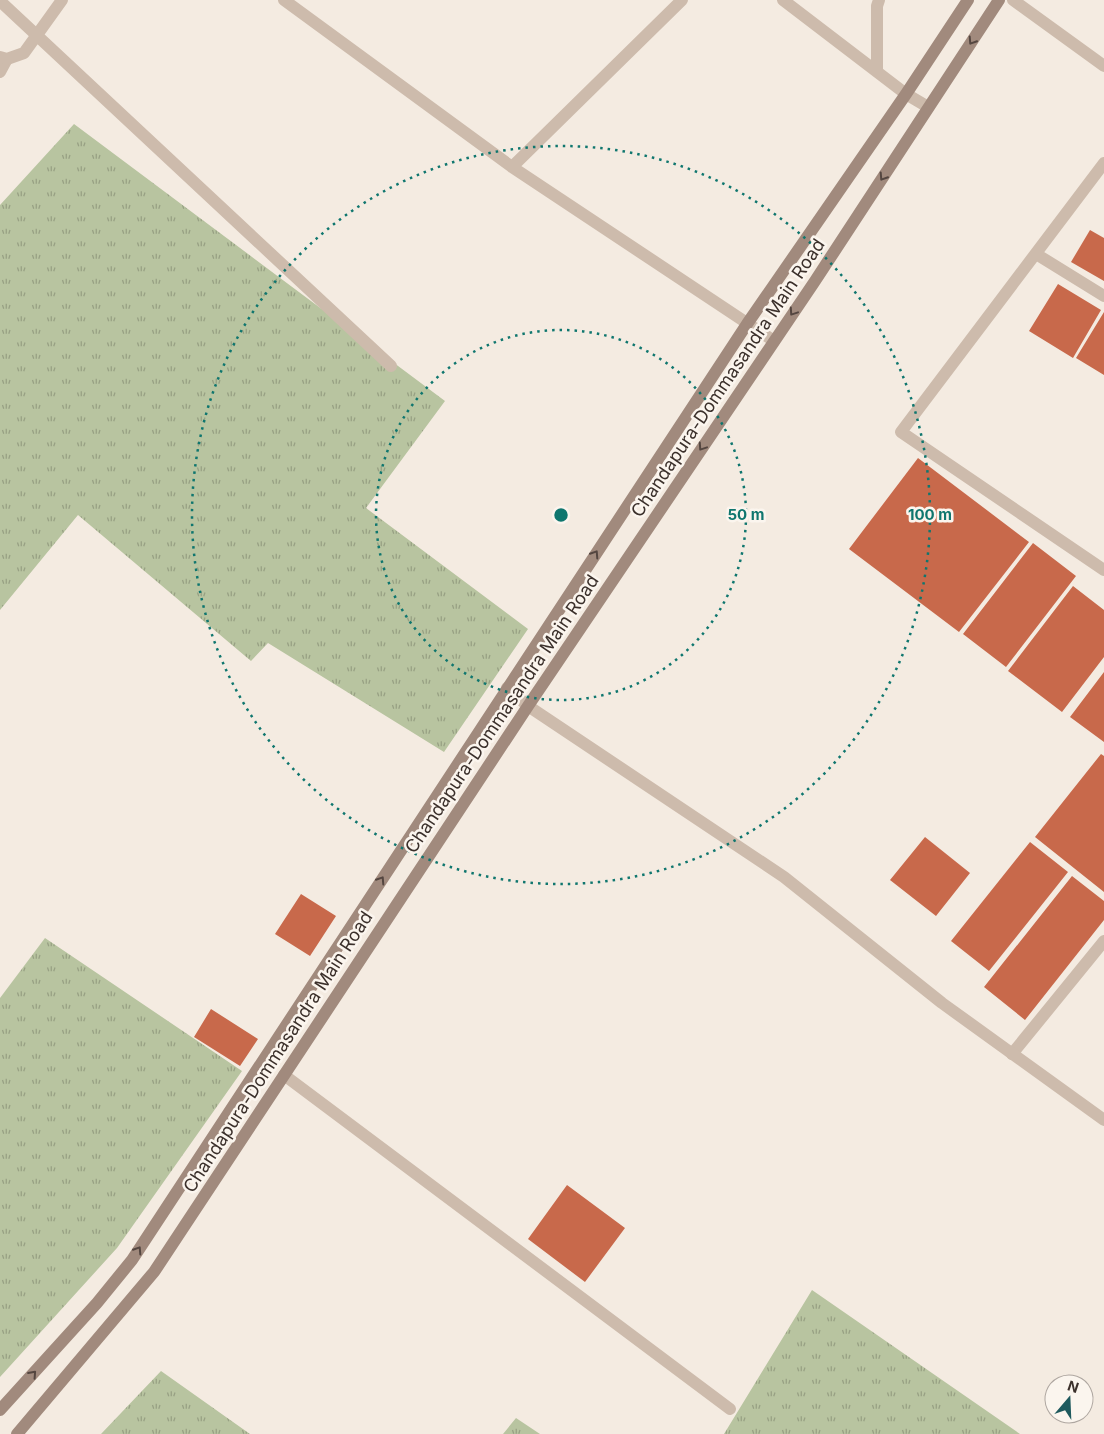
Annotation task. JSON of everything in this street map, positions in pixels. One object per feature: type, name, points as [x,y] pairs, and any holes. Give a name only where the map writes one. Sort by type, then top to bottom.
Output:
[{"type":"main road","name":"Chandapura-Dommasandra Main Road","points":[[0,1410],[97,1303],[132,1260],[747,324],[906,94],[968,0]]},
{"type":"main road","name":"Chandapura-Dommasandra Main Road","points":[[17,1434],[154,1272],[528,706],[774,341],[999,0]]},
{"type":"street","points":[[0,72],[4,58],[24,53],[62,0]]},
{"type":"street","points":[[284,0],[512,168],[774,341]]},
{"type":"street","points":[[512,168],[682,0]]},
{"type":"street","points":[[783,0],[906,94],[928,107]]},
{"type":"street","points":[[877,72],[877,6],[879,0]]},
{"type":"street","points":[[1013,0],[1104,66]]},
{"type":"street","points":[[0,1],[391,366]]},
{"type":"street","points":[[1104,163],[901,432],[1104,570]]},
{"type":"street","points":[[1036,254],[1104,296]]},
{"type":"street","points":[[507,688],[528,706],[784,877],[942,1003],[1104,1120]]},
{"type":"street","points":[[1012,1054],[1104,941]]},
{"type":"street","points":[[284,1074],[730,1409]]},
{"type":"green space","points":[[74,124],[445,401],[366,508],[528,629],[444,752],[268,643],[251,661],[78,515],[0,610],[0,205]]},
{"type":"green space","points":[[45,938],[242,1071],[117,1248],[0,1377],[0,998]]},
{"type":"green space","points":[[812,1290],[1020,1434],[724,1434]]},
{"type":"green space","points":[[161,1371],[250,1434],[101,1434]]},
{"type":"green space","points":[[516,1418],[540,1434],[503,1434]]},
{"type":"building","points":[[1090,230],[1104,238],[1104,281],[1071,262]]},
{"type":"building","points":[[1058,284],[1101,310],[1073,358],[1029,331]]},
{"type":"building","points":[[1104,312],[1104,375],[1076,358]]},
{"type":"building","points":[[918,458],[1029,542],[959,632],[849,549]]},
{"type":"building","points":[[1033,543],[1076,576],[1006,667],[963,634]]},
{"type":"building","points":[[1073,586],[1104,610],[1104,657],[1062,712],[1008,671]]},
{"type":"building","points":[[1104,672],[1104,742],[1070,717]]},
{"type":"building","points":[[1101,754],[1104,756],[1104,892],[1035,837]]},
{"type":"building","points":[[925,837],[970,873],[936,916],[890,880]]},
{"type":"building","points":[[1030,842],[1068,872],[989,971],[951,941]]},
{"type":"building","points":[[1072,876],[1104,901],[1104,920],[1025,1020],[984,987]]},
{"type":"building","points":[[301,894],[336,916],[310,956],[275,934]]},
{"type":"building","points":[[211,1009],[258,1039],[240,1066],[194,1037]]},
{"type":"building","points":[[567,1185],[625,1228],[585,1282],[528,1239]]}]
